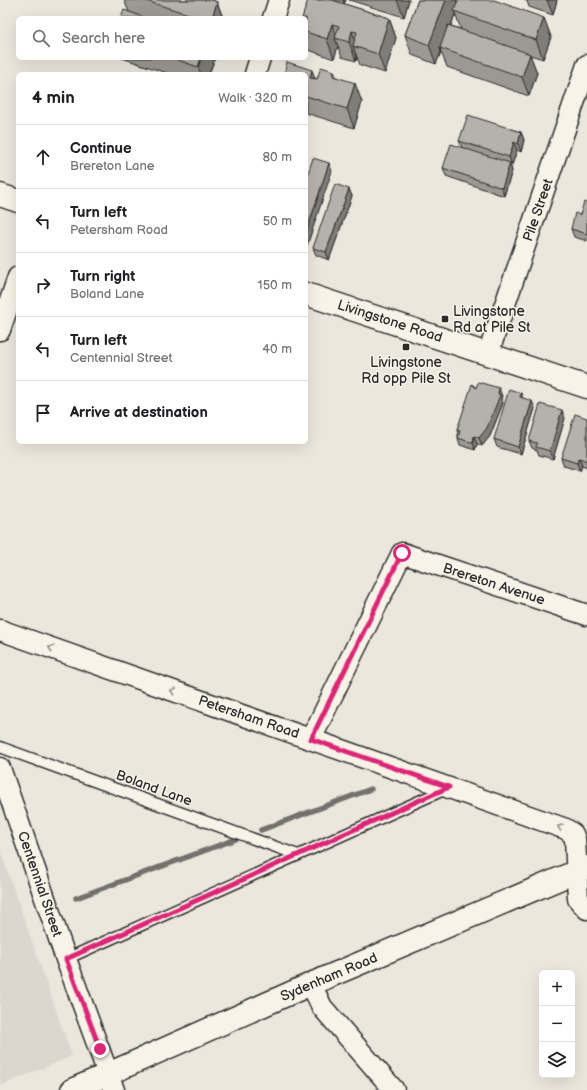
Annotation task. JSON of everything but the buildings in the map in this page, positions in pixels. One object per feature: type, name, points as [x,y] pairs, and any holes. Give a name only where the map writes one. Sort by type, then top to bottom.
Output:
[{"type":"main road","points":[[0,195],[16,200]]},
{"type":"main road","name":"Livingstone Road","points":[[308,295],[587,387]]},
{"type":"main road","name":"Sydenham Road","points":[[72,1090],[111,1082],[311,984],[582,869]]},
{"type":"street","points":[[274,16],[279,0]]},
{"type":"street","points":[[256,72],[259,60]]},
{"type":"street","name":"Pile Street","points":[[488,354],[587,65]]},
{"type":"street","points":[[0,330],[16,283]]},
{"type":"street","name":"Brereton Avenue","points":[[311,739],[402,553],[587,615]]},
{"type":"street","name":"Petersham Road","points":[[0,630],[566,829],[573,834],[575,839],[582,869],[578,899],[587,909]]},
{"type":"street","name":"Centennial Street","points":[[0,768],[66,959],[111,1082]]},
{"type":"street","points":[[311,984],[322,1007],[394,1090]]},
{"type":"lane","name":"Boland Lane","points":[[0,747],[298,855]]},
{"type":"lane","points":[[66,959],[449,787]]},
{"type":"shaded area","points":[[0,850],[72,1056],[0,1086]]},
{"type":"waterway","points":[[261,830],[371,789]]},
{"type":"waterway","points":[[76,898],[236,839]]},
{"type":"place","name":"Livingstone Rd at Pile St","points":[[445,319]]},
{"type":"place","name":"Livingstone Rd opp Pile St","points":[[406,347]]},
{"type":"route","points":[[100,1049],[66,959],[449,787],[311,739],[402,553]]}]
